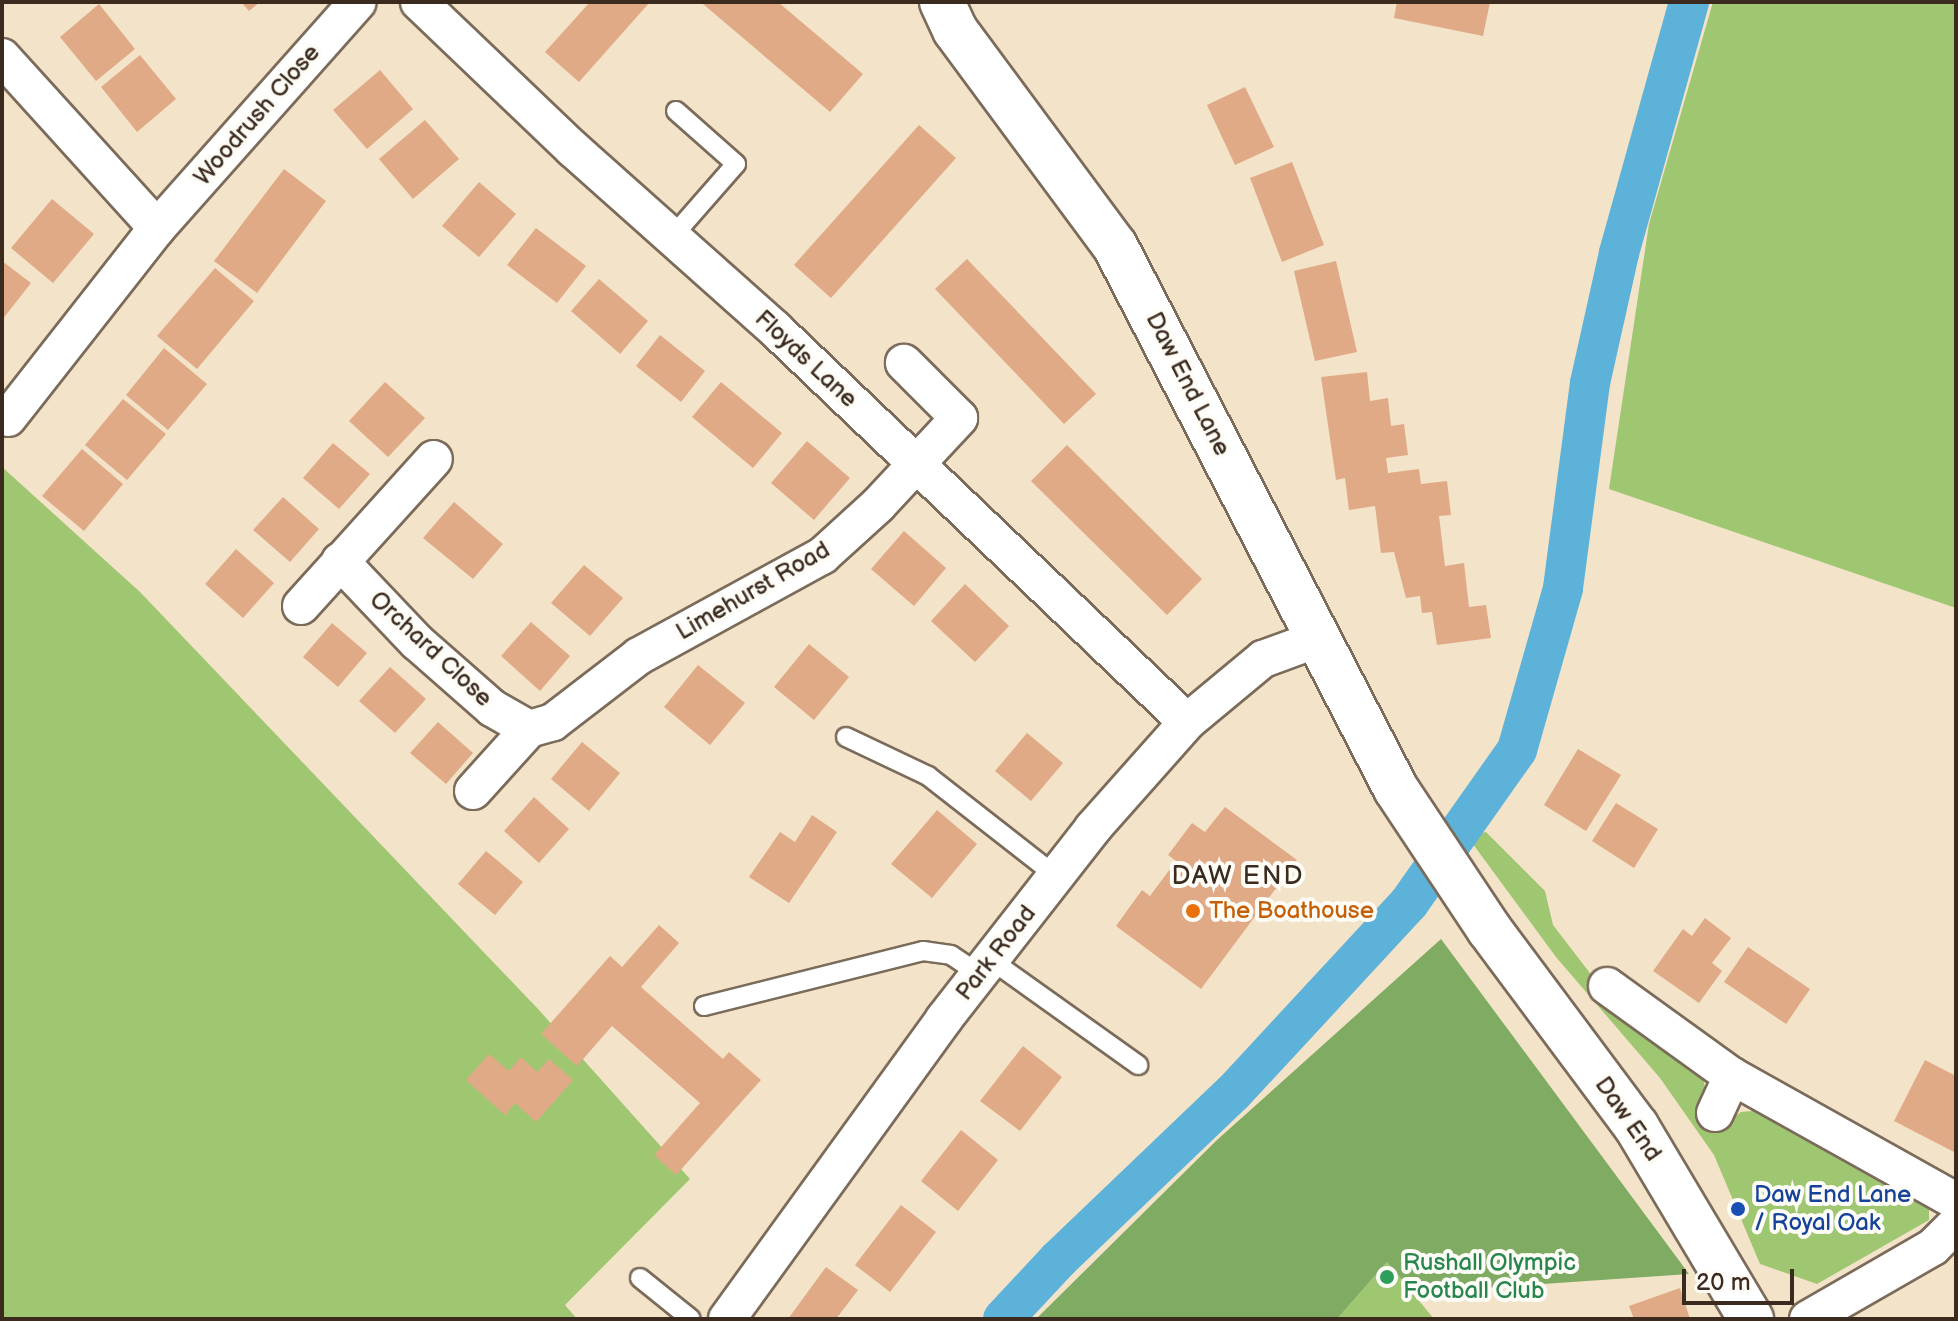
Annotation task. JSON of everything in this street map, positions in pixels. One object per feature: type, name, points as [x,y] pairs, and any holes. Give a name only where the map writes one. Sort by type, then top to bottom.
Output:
[{"type":"main road","name":"Daw End Lane","points":[[942,2],[955,30],[1115,246],[1179,363],[1315,640],[1396,789]]},
{"type":"main road","name":"Daw End","points":[[1396,789],[1489,929],[1636,1126],[1751,1319]]},
{"type":"street","name":"Woodrush Close","points":[[8,418],[157,228],[358,2]]},
{"type":"street","name":"Floyds Lane","points":[[419,2],[916,463],[1187,722]]},
{"type":"street","points":[[2,57],[157,228]]},
{"type":"street","name":"Limehurst Road","points":[[473,791],[529,729],[553,722],[639,656],[822,556],[916,463],[959,418],[904,363]]},
{"type":"street","points":[[301,606],[434,459]]},
{"type":"street","name":"Orchard Close","points":[[340,561],[481,699],[529,729]]},
{"type":"street","name":"Park Road","points":[[727,1319],[985,967],[1056,876],[1187,722],[1263,659],[1315,640]]},
{"type":"street","points":[[1607,986],[1732,1076],[1956,1201]]},
{"type":"street","points":[[1715,1113],[1732,1076]]},
{"type":"street","points":[[1808,1319],[1933,1247],[1956,1224]]},
{"type":"lane","points":[[672,237],[736,164],[676,111]]},
{"type":"lane","points":[[846,737],[928,776],[1056,876]]},
{"type":"lane","points":[[704,1006],[923,951],[951,955],[985,967],[1138,1065]]},
{"type":"lane","points":[[640,1278],[691,1319]]},
{"type":"green space","points":[[1713,2],[1956,2],[1956,608],[1609,489],[1649,224]]},
{"type":"green space","points":[[2,467],[140,592],[538,1009],[690,1179],[565,1305],[577,1319],[2,1319]]},
{"type":"green space","points":[[1486,832],[1545,891],[1553,925],[1619,1011],[1702,1071],[1707,1099],[1725,1124],[1741,1112],[1763,1110],[1929,1205],[1929,1220],[1817,1284],[1760,1264],[1714,1155],[1660,1078],[1556,957],[1467,836]]},
{"type":"green space","points":[[1441,939],[1689,1274],[1413,1293],[1387,1262],[1337,1319],[1036,1319],[1217,1140]]},
{"type":"green space","name":"Rushall Olympic Football Club","points":[[1387,1262],[1434,1319],[1337,1319]]},
{"type":"building","points":[[241,2],[260,2],[249,11]]},
{"type":"building","points":[[590,2],[650,2],[579,82],[545,52]]},
{"type":"building","points":[[778,2],[863,74],[830,112],[703,4]]},
{"type":"building","points":[[1397,2],[1490,2],[1483,36],[1394,18]]},
{"type":"building","points":[[99,4],[135,49],[96,81],[60,37]]},
{"type":"building","points":[[140,55],[176,99],[137,132],[101,87]]},
{"type":"building","points":[[380,70],[413,109],[367,149],[333,110]]},
{"type":"building","points":[[1245,87],[1274,147],[1235,165],[1207,105]]},
{"type":"building","points":[[425,120],[459,159],[413,199],[379,159]]},
{"type":"building","points":[[919,125],[956,158],[831,298],[794,265]]},
{"type":"building","points":[[1292,162],[1324,245],[1282,262],[1250,178]]},
{"type":"building","points":[[284,169],[326,201],[257,293],[214,261]]},
{"type":"building","points":[[479,182],[516,214],[479,257],[442,226]]},
{"type":"building","points":[[52,199],[94,234],[53,283],[11,248]]},
{"type":"building","points":[[536,228],[586,266],[557,303],[507,265]]},
{"type":"building","points":[[967,259],[1096,394],[1064,424],[935,289]]},
{"type":"building","points":[[2,261],[31,283],[2,320]]},
{"type":"building","points":[[1336,261],[1357,352],[1315,361],[1294,271]]},
{"type":"building","points":[[215,268],[254,301],[197,369],[157,336]]},
{"type":"building","points":[[599,279],[648,321],[620,354],[571,311]]},
{"type":"building","points":[[660,335],[705,371],[681,402],[636,366]]},
{"type":"building","points":[[164,348],[207,384],[168,430],[126,395]]},
{"type":"building","points":[[1367,372],[1370,401],[1388,398],[1391,426],[1404,424],[1408,455],[1386,458],[1388,473],[1419,469],[1421,484],[1447,481],[1451,515],[1439,516],[1445,566],[1464,563],[1469,607],[1486,605],[1491,638],[1437,645],[1432,612],[1422,613],[1420,596],[1406,598],[1394,552],[1381,553],[1375,506],[1349,510],[1345,478],[1336,480],[1321,377]]},
{"type":"building","points":[[385,382],[425,418],[388,457],[349,421]]},
{"type":"building","points":[[721,382],[782,433],[753,468],[692,417]]},
{"type":"building","points":[[123,399],[166,434],[127,480],[85,445]]},
{"type":"building","points":[[807,441],[850,478],[814,520],[771,483]]},
{"type":"building","points":[[333,443],[370,474],[339,509],[303,478]]},
{"type":"building","points":[[1067,445],[1202,579],[1167,615],[1031,481]]},
{"type":"building","points":[[82,449],[123,484],[84,531],[42,496]]},
{"type":"building","points":[[283,497],[319,529],[290,562],[253,530]]},
{"type":"building","points":[[454,502],[503,544],[473,579],[423,538]]},
{"type":"building","points":[[904,531],[946,568],[914,606],[871,569]]},
{"type":"building","points":[[236,549],[274,583],[243,618],[205,584]]},
{"type":"building","points":[[584,565],[623,598],[590,636],[551,603]]},
{"type":"building","points":[[965,584],[1009,626],[975,662],[931,621]]},
{"type":"building","points":[[531,622],[570,656],[540,691],[501,656]]},
{"type":"building","points":[[332,623],[367,653],[338,687],[303,657]]},
{"type":"building","points":[[809,644],[849,677],[814,720],[774,687]]},
{"type":"building","points":[[698,665],[745,703],[710,745],[664,707]]},
{"type":"building","points":[[390,667],[426,699],[395,733],[359,701]]},
{"type":"building","points":[[438,722],[473,753],[446,784],[410,753]]},
{"type":"building","points":[[1027,733],[1063,763],[1031,801],[995,771]]},
{"type":"building","points":[[582,742],[620,773],[589,811],[551,779]]},
{"type":"building","points":[[1578,749],[1621,775],[1586,831],[1544,805]]},
{"type":"building","points":[[534,797],[569,829],[539,863],[504,831]]},
{"type":"building","points":[[1616,803],[1658,829],[1634,868],[1592,841]]},
{"type":"building","name":"The Boathouse","points":[[1225,807],[1297,860],[1201,989],[1116,926],[1142,890],[1150,896],[1176,861],[1168,855],[1192,823],[1205,832]]},
{"type":"building","points":[[937,810],[977,844],[932,898],[891,864]]},
{"type":"building","points":[[812,815],[837,832],[789,903],[749,877],[780,832],[795,842]]},
{"type":"building","points":[[486,851],[523,882],[495,915],[458,884]]},
{"type":"building","points":[[1705,918],[1731,938],[1712,963],[1722,971],[1699,1003],[1653,971],[1683,929],[1692,936]]},
{"type":"building","points":[[659,925],[679,943],[641,987],[723,1059],[729,1052],[761,1080],[676,1175],[654,1155],[700,1103],[612,1026],[577,1066],[541,1034],[610,956],[622,967]]},
{"type":"building","points":[[1748,947],[1810,989],[1786,1024],[1724,982]]},
{"type":"building","points":[[1023,1046],[1062,1077],[1020,1131],[980,1101]]},
{"type":"building","points":[[489,1054],[509,1071],[521,1057],[537,1072],[549,1059],[573,1080],[536,1122],[515,1103],[505,1115],[466,1080]]},
{"type":"building","points":[[1925,1060],[1956,1076],[1956,1153],[1894,1121]]},
{"type":"building","points":[[961,1130],[998,1160],[958,1211],[921,1181]]},
{"type":"building","points":[[901,1205],[936,1232],[890,1292],[855,1265]]},
{"type":"building","points":[[826,1267],[858,1290],[836,1319],[788,1319]]},
{"type":"building","points":[[1680,1288],[1690,1319],[1634,1319],[1629,1306]]},
{"type":"waterway","points":[[1003,1319],[1058,1260],[1233,1093],[1409,903],[1517,750],[1563,588],[1590,383],[1619,253],[1689,2]]},
{"type":"place","name":"The Boathouse","points":[[1193,911]]},
{"type":"place","name":"Daw End Lane / Royal Oak","points":[[1738,1209]]},
{"type":"place","name":"Rushall Olympic Football Club","points":[[1387,1277]]},
{"type":"district","name":"DAW END","points":[[1238,877]]}]
